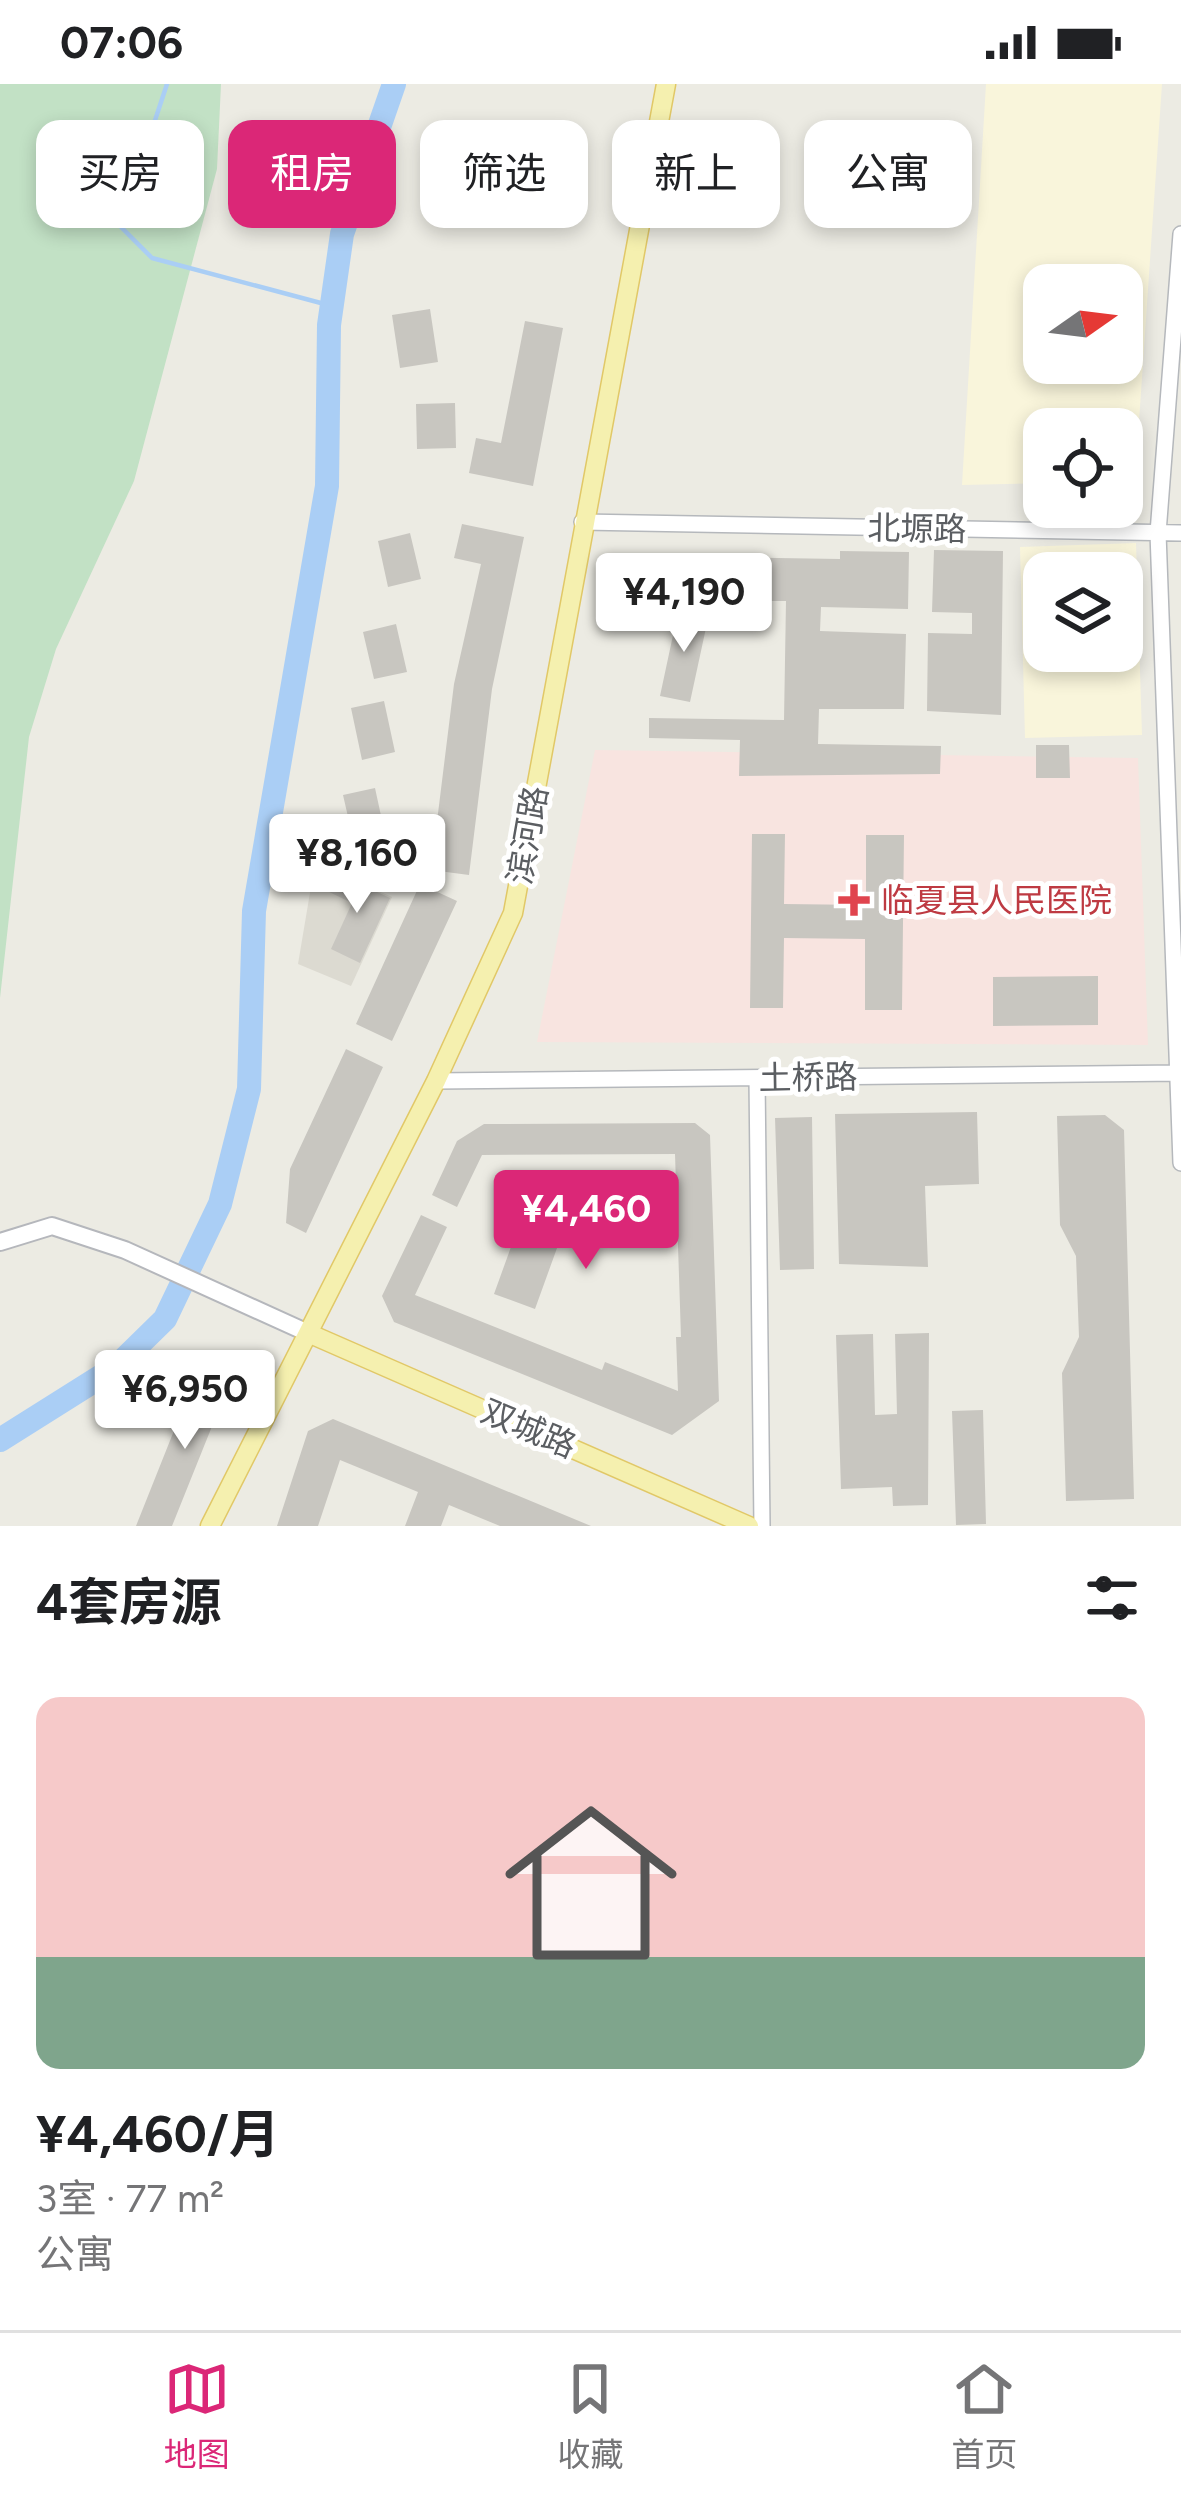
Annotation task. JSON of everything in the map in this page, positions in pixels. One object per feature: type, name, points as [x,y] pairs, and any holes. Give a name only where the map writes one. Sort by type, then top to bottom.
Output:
[{"type":"main road","name":"滨河路","points":[[210,1526],[436,1081],[513,913],[666,84]]},
{"type":"main road","points":[[0,1242],[52,1226],[147,1260],[308,1333]]},
{"type":"main road","name":"双城路","points":[[308,1333],[749,1526]]},
{"type":"street","points":[[1181,234],[1158,533],[1181,1163]]},
{"type":"street","name":"北塬路","points":[[582,522],[1181,533]]},
{"type":"street","name":"土桥路","points":[[436,1081],[1180,1073]]},
{"type":"street","points":[[757,1078],[762,1526]]},
{"type":"shaded area","points":[[986,84],[1162,84],[1143,363],[1143,264],[1023,264],[1023,384],[1142,384],[1140,408],[1023,408],[1023,484],[962,485]]},
{"type":"shaded area","points":[[1136,543],[1136,552],[1023,552],[1023,662],[1020,547]]},
{"type":"shaded area","points":[[1023,672],[1140,672],[1142,735],[1025,738]]},
{"type":"shaded area","name":"临夏县人民医院","points":[[595,750],[1138,758],[1148,1045],[537,1042]]},
{"type":"shaded area","points":[[315,863],[392,897],[351,986],[298,964]]},
{"type":"green space","points":[[0,84],[221,84],[217,169],[204,218],[204,120],[36,120],[36,228],[201,228],[134,481],[56,649],[29,737],[0,998]]},
{"type":"building","points":[[430,309],[438,362],[400,368],[392,315]]},
{"type":"building","points":[[525,321],[563,328],[533,486],[469,473],[476,438],[501,443]]},
{"type":"building","points":[[455,403],[456,448],[417,449],[416,404]]},
{"type":"building","points":[[462,524],[524,537],[492,689],[469,875],[431,870],[454,684],[481,564],[454,558]]},
{"type":"building","points":[[410,533],[421,579],[388,587],[378,541]]},
{"type":"building","points":[[934,550],[1003,551],[1001,715],[927,711],[928,633],[972,634],[972,613],[932,612]]},
{"type":"building","points":[[840,551],[909,552],[908,609],[821,607],[820,631],[906,634],[904,709],[819,709],[818,744],[941,746],[940,774],[739,776],[740,740],[649,738],[649,718],[784,720],[786,601],[763,601],[763,586],[717,585],[718,557],[840,559]]},
{"type":"building","points":[[679,607],[709,614],[690,702],[660,696]]},
{"type":"building","points":[[396,624],[407,672],[374,679],[363,632]]},
{"type":"building","points":[[384,701],[395,752],[362,760],[351,708]]},
{"type":"building","points":[[1036,745],[1069,745],[1070,778],[1036,778]]},
{"type":"building","points":[[375,788],[388,848],[357,856],[343,795]]},
{"type":"building","points":[[752,834],[785,834],[784,904],[866,905],[866,835],[904,835],[902,1010],[865,1010],[865,939],[784,938],[783,1008],[750,1008]]},
{"type":"building","points":[[334,872],[390,898],[360,963],[331,949],[352,903],[325,890]]},
{"type":"building","points":[[420,884],[457,901],[392,1041],[356,1024]]},
{"type":"building","points":[[1098,976],[1098,1025],[993,1026],[993,977]]},
{"type":"building","points":[[346,1049],[383,1067],[306,1233],[286,1223],[290,1169]]},
{"type":"building","points":[[977,1112],[979,1184],[925,1186],[928,1267],[839,1264],[835,1114]]},
{"type":"building","points":[[1105,1115],[1124,1130],[1134,1499],[1066,1501],[1062,1373],[1079,1337],[1076,1256],[1060,1225],[1057,1116]]},
{"type":"building","points":[[812,1117],[814,1269],[780,1270],[775,1118]]},
{"type":"building","points":[[695,1123],[710,1135],[719,1401],[672,1435],[394,1322],[382,1296],[421,1215],[447,1227],[415,1295],[602,1370],[605,1362],[678,1391],[676,1337],[681,1337],[675,1154],[482,1155],[457,1207],[432,1195],[457,1141],[484,1124]]},
{"type":"building","points":[[533,1186],[574,1201],[535,1309],[494,1294]]},
{"type":"building","points":[[929,1333],[928,1505],[893,1506],[892,1487],[841,1489],[836,1335],[873,1334],[875,1415],[897,1414],[895,1334]]},
{"type":"building","points":[[222,1358],[237,1364],[172,1526],[136,1526],[187,1398],[203,1405]]},
{"type":"building","points":[[983,1410],[986,1524],[956,1525],[952,1411]]},
{"type":"building","points":[[333,1419],[591,1526],[500,1526],[449,1505],[441,1526],[405,1526],[418,1492],[340,1460],[318,1526],[277,1526],[308,1431]]},
{"type":"waterway","points":[[167,84],[120,226],[152,258],[332,306]]},
{"type":"waterway","points":[[0,1440],[116,1367],[165,1319],[220,1204],[249,1089],[254,911],[327,486],[329,325],[342,234],[394,84]]},
{"type":"place","name":"临夏县人民医院","points":[[854,900]]}]
